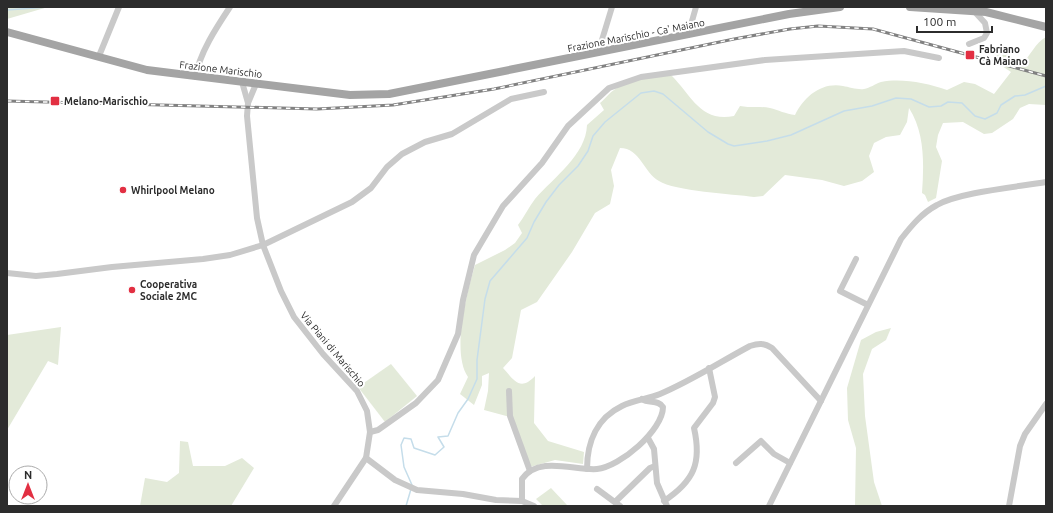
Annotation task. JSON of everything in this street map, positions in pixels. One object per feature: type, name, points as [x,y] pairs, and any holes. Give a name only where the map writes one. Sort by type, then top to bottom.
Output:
[{"type":"main road","name":"Frazione Marischio - Ca' Maiano","points":[[436,85],[789,14],[840,7]]},
{"type":"main road","points":[[910,7],[963,8],[1013,18],[1046,27]]},
{"type":"main road","name":"Frazione Marischio","points":[[7,32],[147,70],[196,77],[350,95],[371,96],[436,85]]},
{"type":"street","points":[[99,56],[119,7]]},
{"type":"street","points":[[196,77],[197,68],[216,29],[230,7]]},
{"type":"street","points":[[598,53],[612,7]]},
{"type":"street","points":[[688,35],[696,7]]},
{"type":"street","points":[[969,44],[984,38],[987,33],[982,19],[974,11]]},
{"type":"street","points":[[370,432],[378,430],[416,403],[438,380],[458,334],[463,300],[474,255],[500,212],[542,163],[568,126],[609,88],[641,77],[765,60],[904,51],[939,58]]},
{"type":"street","points":[[242,82],[248,102]]},
{"type":"street","points":[[248,102],[256,84]]},
{"type":"street","points":[[7,273],[36,276],[112,267],[203,259],[230,255],[263,245],[352,202],[371,188],[387,167],[402,154],[425,142],[452,134],[511,99],[544,92]]},
{"type":"street","name":"Via Piani di Marischio","points":[[248,102],[247,116],[257,218],[263,245],[294,317],[323,354],[357,391],[367,411],[370,432],[366,458],[334,506]]},
{"type":"street","points":[[769,506],[868,305],[902,239],[916,220],[938,204],[957,197],[1046,182]]},
{"type":"street","points":[[856,259],[840,291],[868,305]]},
{"type":"street","points":[[587,469],[587,452],[590,440],[602,421],[621,406],[660,394],[750,346],[766,344],[779,354],[821,401]]},
{"type":"street","points":[[648,438],[654,449],[657,483],[666,503],[684,485],[692,474],[698,459],[694,428],[713,403],[715,396],[709,368]]},
{"type":"street","points":[[509,391],[510,416],[530,471]]},
{"type":"street","points":[[522,501],[522,479],[530,471],[551,465],[587,469],[604,468],[630,453],[648,438],[657,424],[663,411],[663,407],[658,402],[645,402],[642,399]]},
{"type":"street","points":[[1009,506],[1020,446],[1025,434],[1046,404]]},
{"type":"street","points":[[736,463],[761,441],[774,454],[790,463]]},
{"type":"street","points":[[366,458],[406,487],[417,490],[463,494],[496,500],[522,501],[534,506]]},
{"type":"street","points":[[597,489],[617,504],[650,468],[655,466]]},
{"type":"green space","points":[[7,7],[48,7],[7,19]]},
{"type":"green space","points":[[1046,37],[1046,105],[1029,104],[1020,108],[1013,119],[992,133],[984,134],[963,122],[943,123],[938,135],[936,147],[942,161],[936,198],[928,202],[925,195],[922,193],[923,160],[921,138],[909,108],[907,122],[900,135],[886,137],[874,143],[869,156],[874,172],[862,181],[844,186],[822,180],[785,175],[763,196],[754,197],[690,190],[659,181],[649,172],[637,156],[627,149],[620,148],[611,170],[614,186],[610,204],[595,213],[572,252],[537,302],[521,310],[512,358],[503,368],[514,380],[521,384],[530,381],[535,376],[534,423],[548,441],[584,452],[583,464],[555,460],[530,467],[510,417],[484,410],[488,391],[489,373],[482,376],[482,385],[474,405],[460,394],[468,377],[463,366],[461,353],[462,322],[475,265],[505,250],[515,243],[522,233],[518,225],[535,199],[575,156],[585,136],[587,125],[604,110],[600,103],[620,86],[642,78],[672,76],[698,106],[713,115],[723,117],[734,116],[740,106],[767,107],[795,115],[803,102],[814,92],[827,86],[835,85],[864,89],[881,82],[906,81],[922,83],[947,90],[964,82],[975,84],[994,94],[1011,72],[999,64],[993,56],[1003,51],[1022,64],[1039,42]]},
{"type":"green space","points":[[61,327],[58,365],[48,361],[7,430],[7,335]]},
{"type":"green space","points":[[891,328],[886,340],[872,349],[863,374],[865,416],[874,482],[882,506],[855,506],[856,448],[848,420],[847,388],[861,340],[876,332]]},
{"type":"green space","points":[[391,364],[417,396],[385,422],[358,387]]},
{"type":"green space","points":[[180,441],[188,442],[193,466],[225,466],[242,458],[254,468],[231,506],[140,506],[145,478],[167,482],[179,473]]},
{"type":"green space","points":[[551,488],[567,505],[566,506],[543,506],[536,499]]},
{"type":"waterway","points":[[7,10],[48,7]]},
{"type":"waterway","points":[[412,485],[404,467],[401,445],[404,438],[411,439],[414,448],[435,455],[444,447],[438,437],[448,436],[458,413],[468,399],[477,379],[477,360],[485,299],[490,281],[527,238],[534,222],[546,202],[559,185],[578,166],[588,151],[593,136],[605,122],[641,93],[654,91],[663,94],[708,132],[734,146],[767,141],[791,135],[844,111],[872,106],[896,98],[911,99],[929,107],[941,106],[948,102],[962,103],[975,116],[985,119],[997,113],[1001,105],[1015,96],[1025,95],[1046,86]]},
{"type":"waterway","points":[[406,506],[411,489]]},
{"type":"railway","points":[[7,101],[317,109],[393,105],[494,89],[734,39],[790,29],[818,26],[873,29],[1046,76]]},
{"type":"place","name":"Fabriano Cà Maiano","points":[[970,55]]},
{"type":"place","name":"Melano-Marischio","points":[[55,101]]},
{"type":"place","name":"Whirlpool Melano","points":[[123,190]]},
{"type":"place","name":"Cooperativa Sociale 2MC","points":[[132,290]]}]
